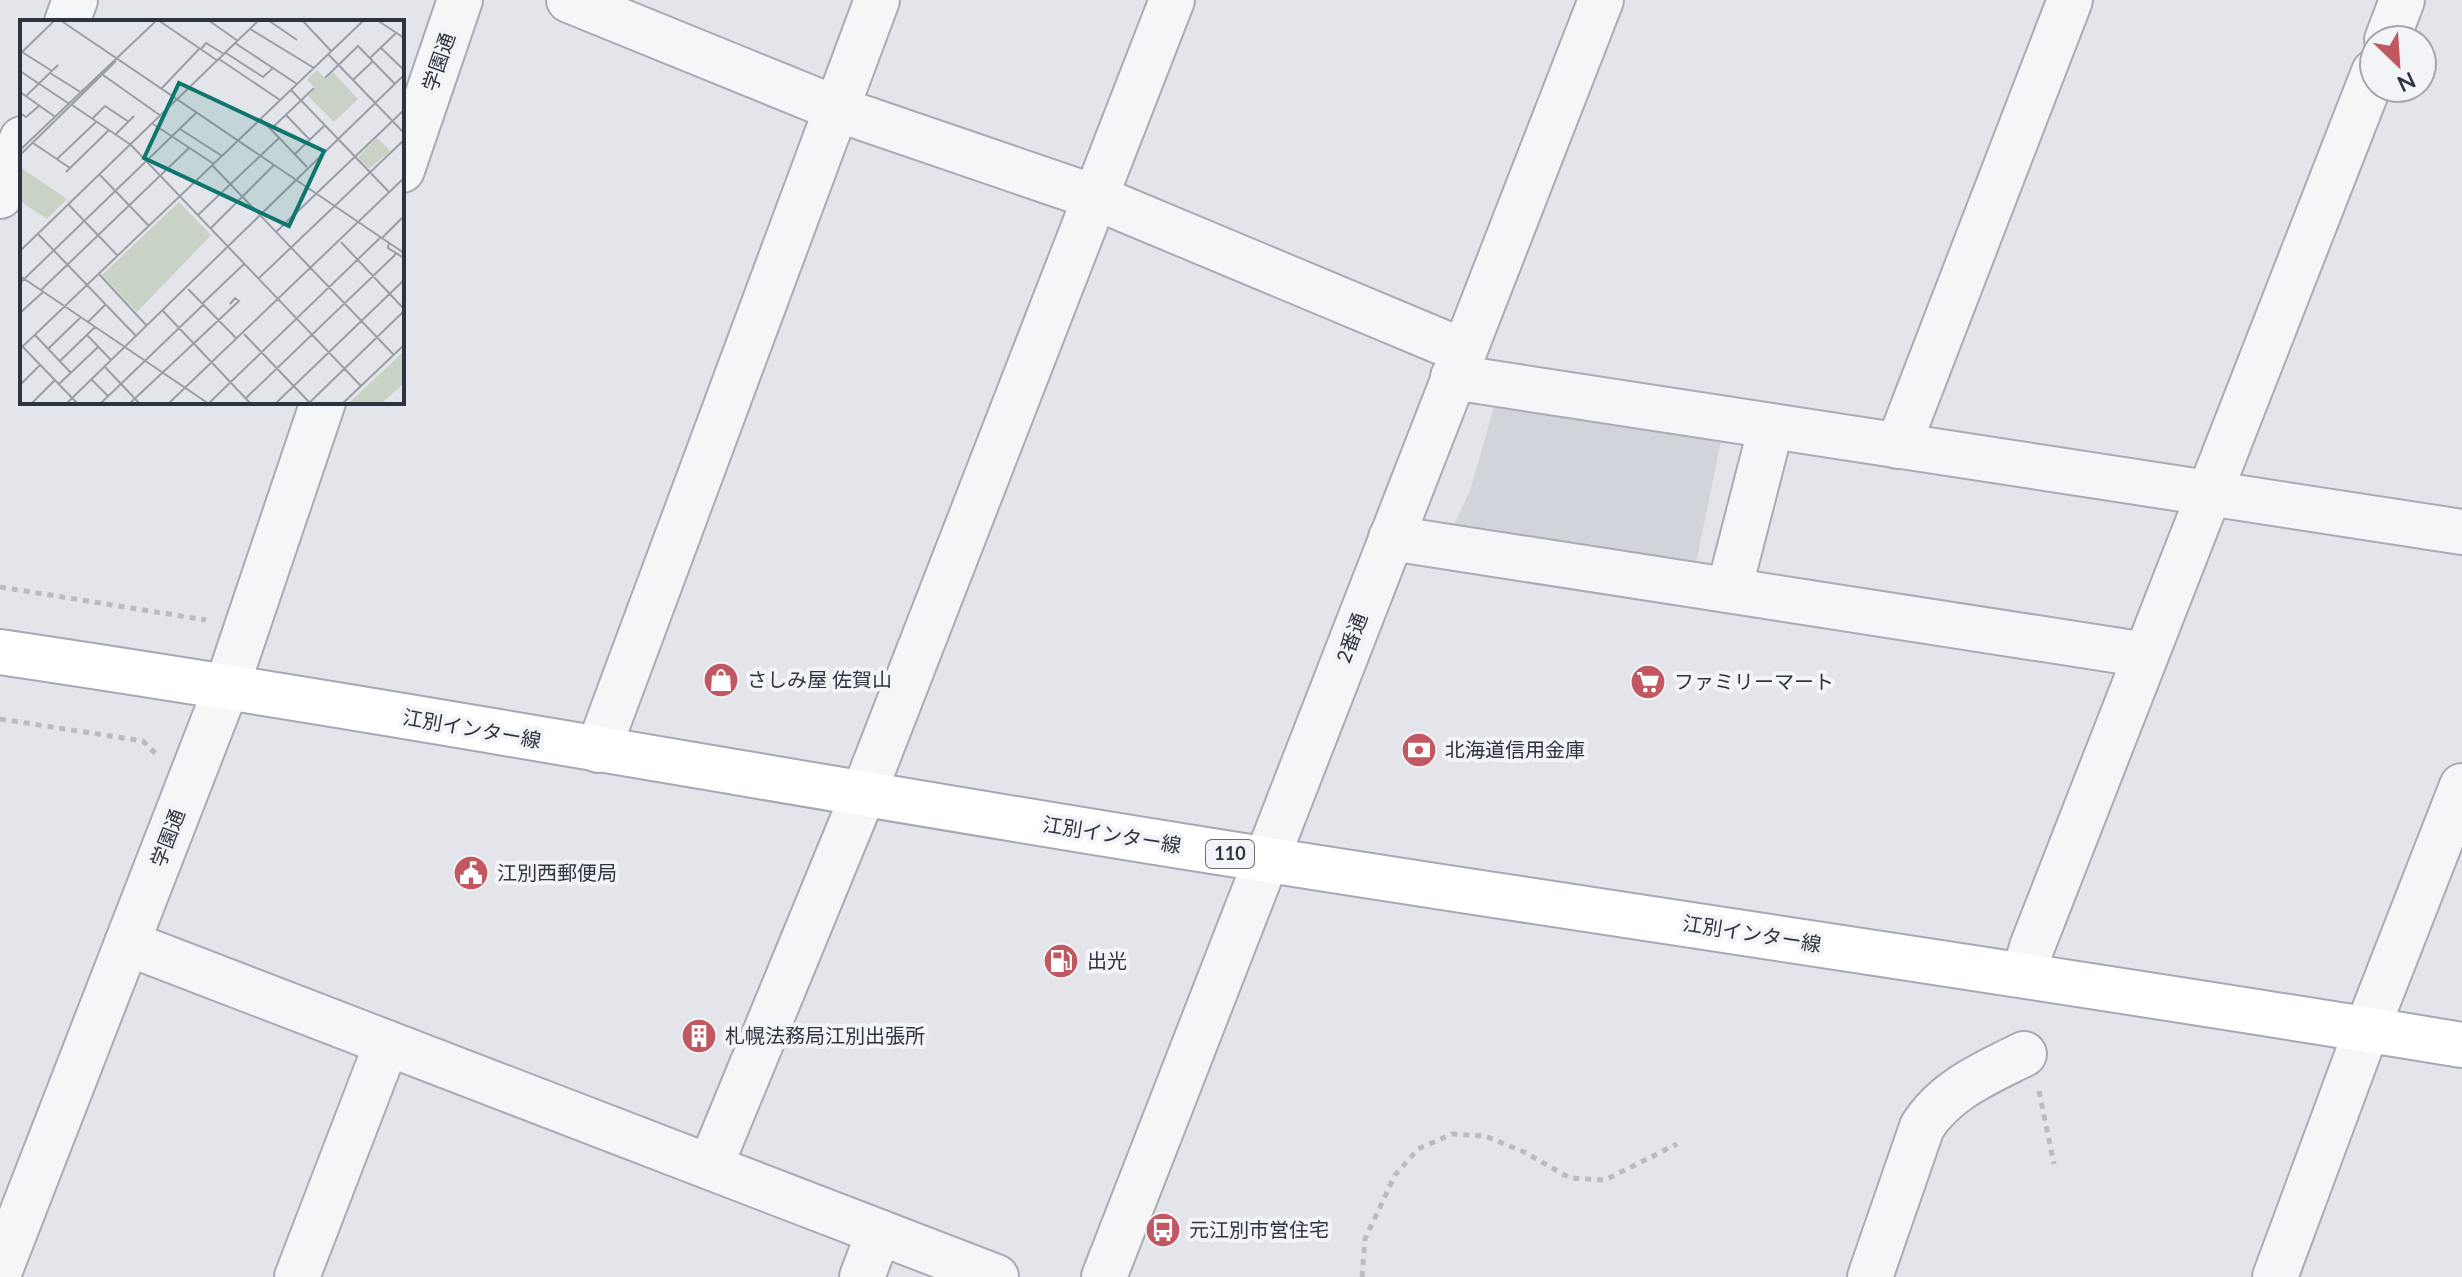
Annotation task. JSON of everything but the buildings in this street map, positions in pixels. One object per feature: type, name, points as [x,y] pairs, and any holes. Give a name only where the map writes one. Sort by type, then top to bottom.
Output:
[{"type":"main road","name":"江別インター線","points":[[0,652],[227,686],[863,795],[1266,860],[2462,1045]]},
{"type":"street","points":[[68,20],[75,0]]},
{"type":"street","name":"学園通","points":[[404,164],[460,0]]},
{"type":"street","points":[[569,0],[837,109],[1097,198],[1458,364],[1771,427],[2462,532]]},
{"type":"street","points":[[598,750],[877,0]]},
{"type":"street","points":[[710,1167],[863,795],[1172,0]]},
{"type":"street","name":"2番通","points":[[1104,1277],[1601,0]]},
{"type":"street","points":[[1898,446],[2070,0]]},
{"type":"street","points":[[2393,24],[2402,0]]},
{"type":"street","points":[[2024,975],[2032,947],[2361,104]]},
{"type":"street","points":[[0,196],[20,144]]},
{"type":"street","name":"学園通","points":[[0,1270],[227,686],[322,404]]},
{"type":"street","points":[[1729,590],[1771,427]]},
{"type":"street","points":[[1391,538],[2146,655]]},
{"type":"street","points":[[2275,1277],[2462,786]]},
{"type":"street","points":[[127,943],[996,1277]]},
{"type":"street","points":[[297,1277],[387,1043]]},
{"type":"street","points":[[1870,1277],[1922,1127],[1933,1110],[1970,1081],[2024,1054]]},
{"type":"street","points":[[862,1277],[879,1232]]},
{"type":"path","points":[[0,587],[215,621]]},
{"type":"path","points":[[0,719],[143,741],[163,761]]},
{"type":"path","points":[[2024,1054],[2041,1094],[2054,1164]]},
{"type":"path","points":[[1362,1277],[1365,1239],[1395,1175],[1418,1149],[1452,1134],[1485,1136],[1524,1152],[1570,1178],[1605,1180],[1677,1144]]},
{"type":"shaded area","points":[[1496,400],[1723,431],[1694,573],[1449,535],[1470,491]]},
{"type":"place","name":"さしみ屋 佐賀山","points":[[721,680]]},
{"type":"place","name":"ファミリーマート","points":[[1648,682]]},
{"type":"place","name":"北海道信用金庫","points":[[1419,750]]},
{"type":"place","name":"江別西郵便局","points":[[471,873]]},
{"type":"place","name":"出光","points":[[1061,961]]},
{"type":"place","name":"札幌法務局江別出張所","points":[[699,1036]]},
{"type":"place","name":"元江別市営住宅","points":[[1163,1230]]}]
